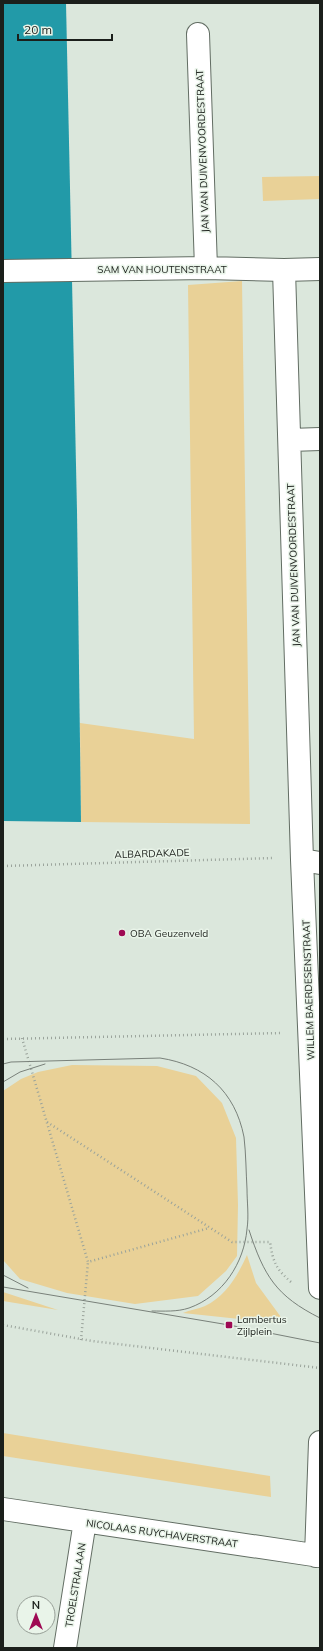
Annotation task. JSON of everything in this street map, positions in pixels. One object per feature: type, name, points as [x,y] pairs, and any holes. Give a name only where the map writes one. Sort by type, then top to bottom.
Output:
[{"type":"street","name":"JAN VAN DUIVENVOORDESTRAAT","points":[[198,34],[206,268]]},
{"type":"street","name":"SAM VAN HOUTENSTRAAT","points":[[3,270],[206,268],[284,270],[320,269]]},
{"type":"street","name":"JAN VAN DUIVENVOORDESTRAAT","points":[[284,270],[290,440],[311,862]]},
{"type":"street","points":[[290,440],[320,439]]},
{"type":"street","name":"WILLEM BAERDESENSTRAAT","points":[[311,862],[309,1032],[320,1288]]},
{"type":"street","points":[[318,1556],[320,1442]]},
{"type":"street","name":"NICOLAAS RUYCHAVERSTRAAT","points":[[3,1509],[318,1556]]},
{"type":"street","name":"TROELSTRALAAN","points":[[65,1648],[85,1521]]},
{"type":"path","name":"ALBARDAKADE","points":[[3,866],[284,858],[311,862]]},
{"type":"path","points":[[3,1039],[309,1032]]},
{"type":"path","points":[[22,1038],[88,1262],[81,1340]]},
{"type":"path","points":[[46,1122],[232,1242],[270,1242],[273,1261],[279,1272],[297,1286]]},
{"type":"path","points":[[88,1262],[209,1228]]},
{"type":"path","points":[[3,1325],[81,1340],[320,1368]]},
{"type":"shaded area","points":[[320,176],[320,199],[263,201],[262,177]]},
{"type":"shaded area","points":[[242,281],[250,824],[81,822],[80,723],[194,739],[188,285]]},
{"type":"shaded area","points":[[72,1065],[157,1066],[196,1076],[222,1103],[236,1138],[238,1205],[237,1256],[226,1271],[198,1296],[135,1304],[67,1293],[20,1279],[3,1260],[3,1091],[21,1079],[38,1072]]},
{"type":"shaded area","points":[[247,1255],[256,1283],[286,1324],[183,1313],[205,1306],[219,1297],[240,1270]]},
{"type":"shaded area","points":[[3,1292],[58,1310],[3,1301]]},
{"type":"shaded area","points":[[3,1433],[270,1476],[271,1497],[3,1456]]},
{"type":"water","points":[[3,3],[66,3],[77,511],[81,822],[3,821]]},
{"type":"tram line","points":[[3,1064],[11,1062],[160,1058],[191,1067],[204,1074],[216,1083],[233,1106],[240,1121],[244,1137],[246,1156],[248,1219],[245,1242],[241,1254],[230,1277],[222,1287],[201,1303],[180,1310],[152,1311]]},
{"type":"tram line","points":[[3,1082],[20,1072],[45,1064]]},
{"type":"tram line","points":[[249,1230],[266,1272],[282,1293],[305,1310],[320,1318]]},
{"type":"tram line","points":[[3,1275],[28,1288]]},
{"type":"tram line","points":[[3,1287],[229,1325],[320,1343]]},
{"type":"place","name":"OBA Geuzenveld","points":[[122,933]]},
{"type":"place","name":"Lambertus Zijlplein","points":[[229,1325]]}]
